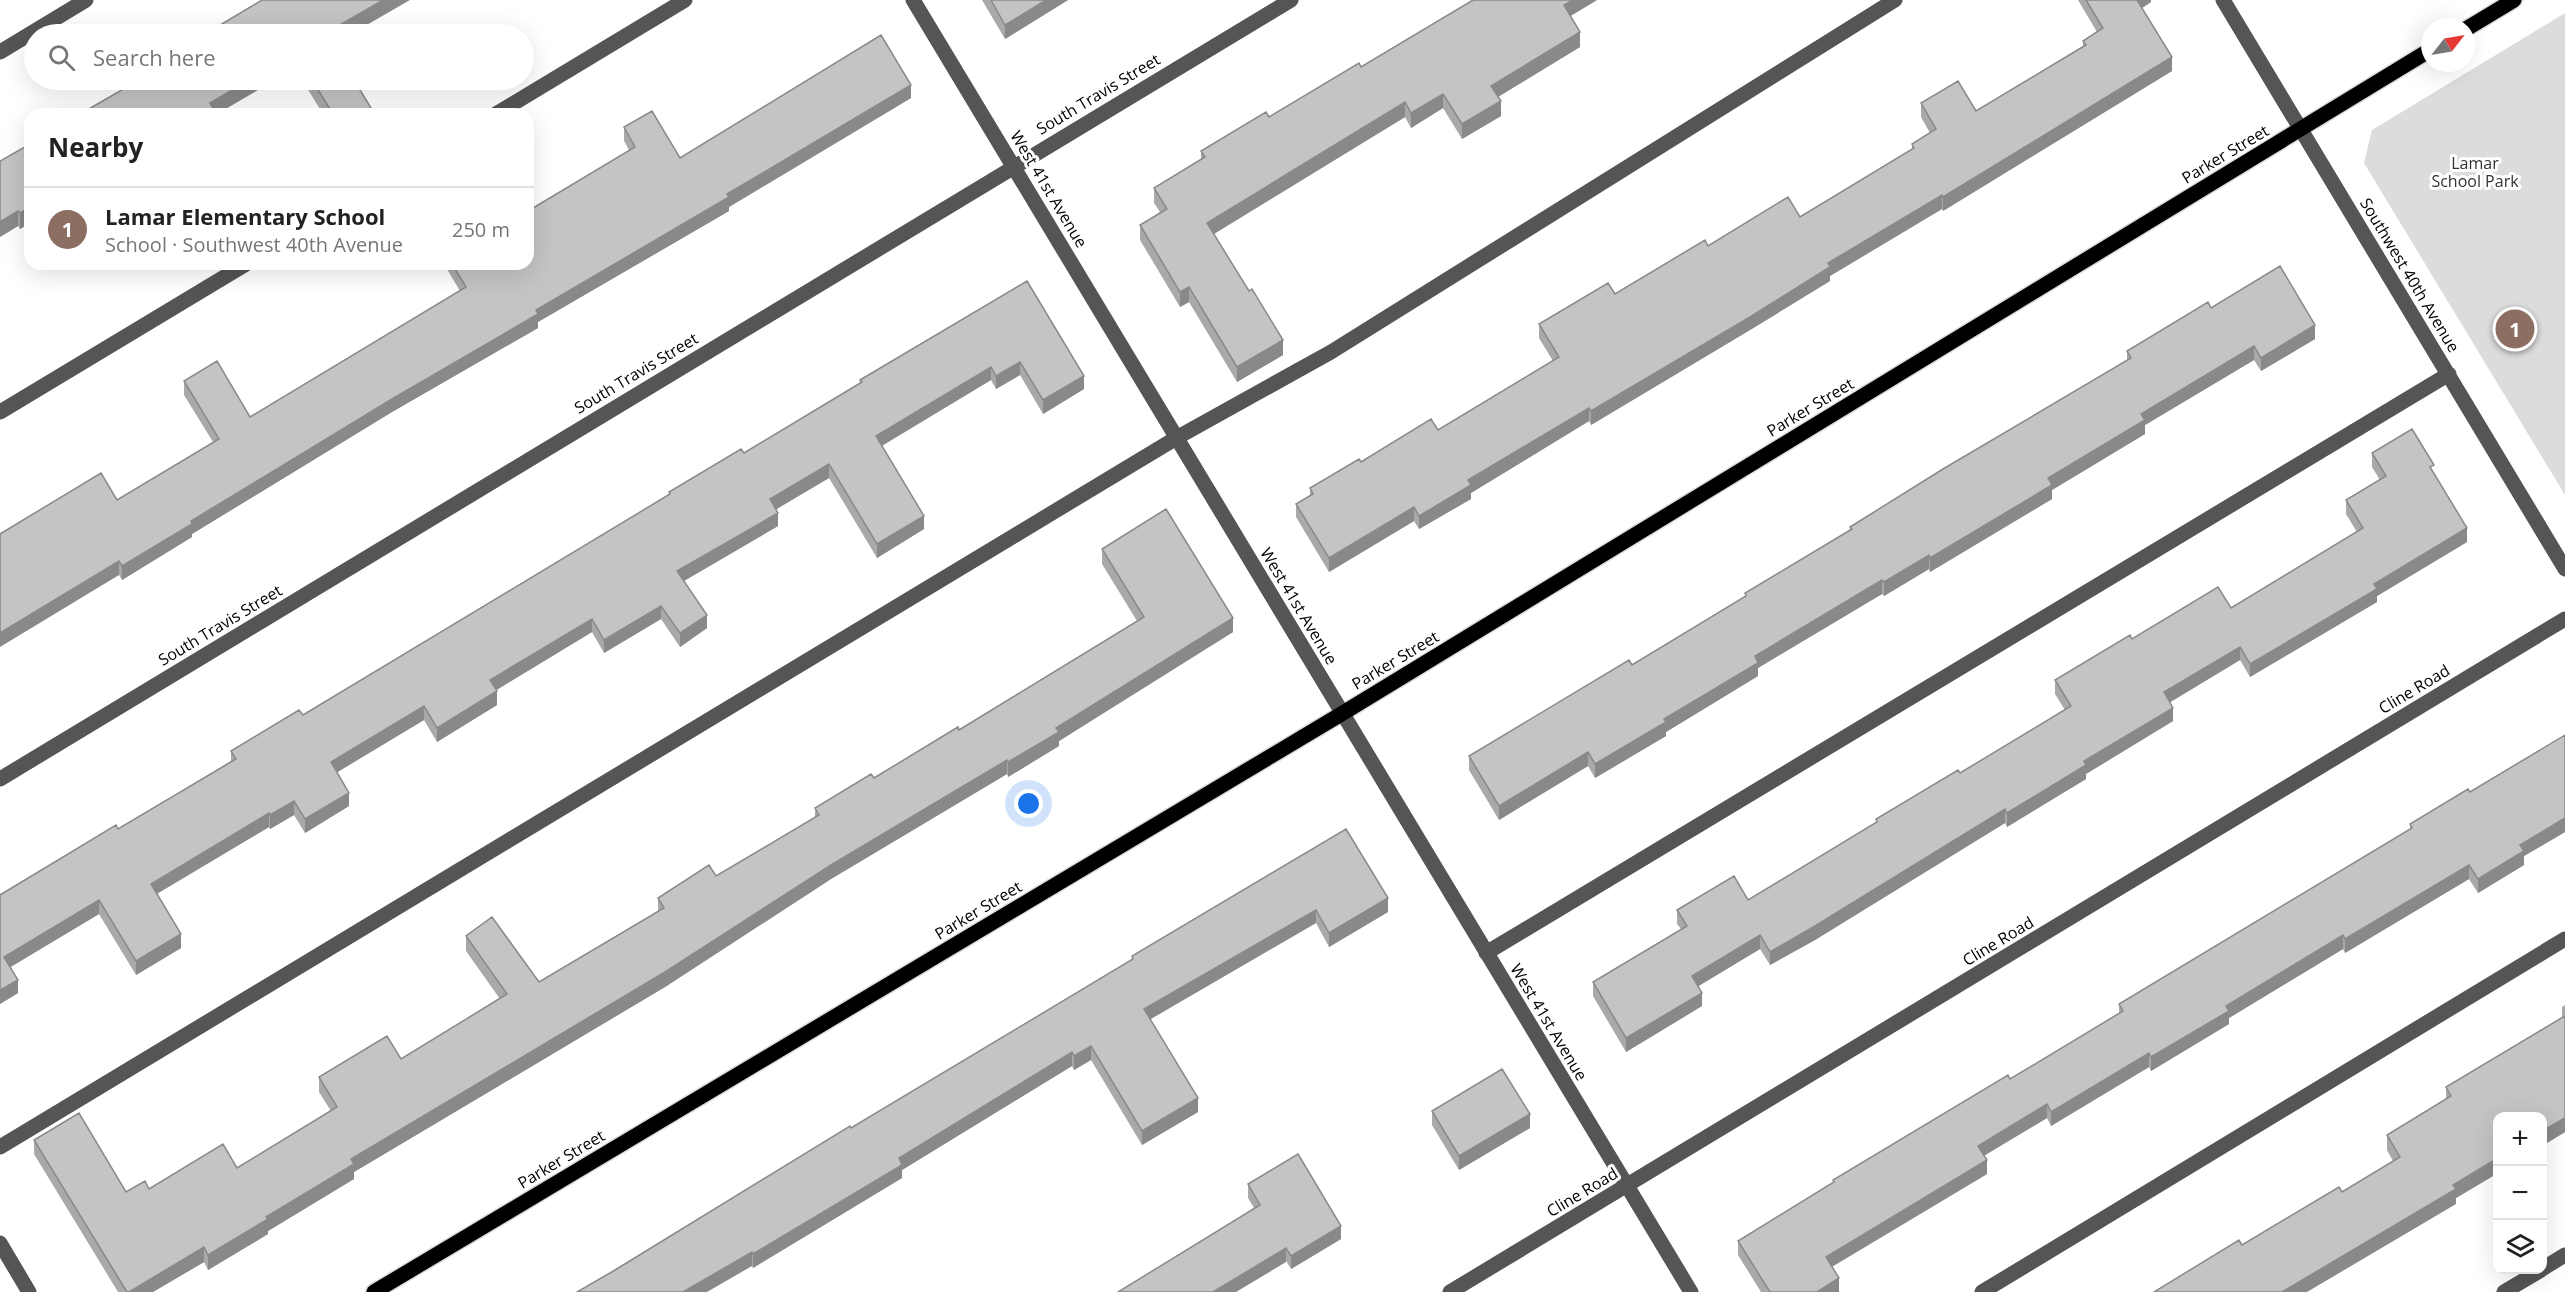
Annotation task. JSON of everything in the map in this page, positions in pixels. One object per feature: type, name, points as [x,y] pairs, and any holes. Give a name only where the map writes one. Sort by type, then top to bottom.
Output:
[{"type":"main road","points":[[2475,24],[2514,0]]},
{"type":"main road","name":"Parker Street","points":[[374,1292],[1343,713],[2421,55]]},
{"type":"street","points":[[46,24],[86,0]]},
{"type":"street","points":[[506,108],[685,0]]},
{"type":"street","name":"West 41st Avenue","points":[[913,0],[1691,1292]]},
{"type":"street","name":"South Travis Street","points":[[0,778],[1291,0]]},
{"type":"street","points":[[0,1147],[1178,437],[1331,352],[1895,0]]},
{"type":"street","name":"Southwest 40th Avenue","points":[[2223,0],[2565,569]]},
{"type":"street","points":[[0,52],[24,37]]},
{"type":"street","points":[[0,412],[236,270]]},
{"type":"street","points":[[1486,953],[2449,374]]},
{"type":"street","name":"Cline Road","points":[[1450,1292],[2565,620]]},
{"type":"street","points":[[1982,1292],[2565,939]]},
{"type":"street","points":[[0,1243],[29,1292]]},
{"type":"street","points":[[2547,1266],[2565,1255]]},
{"type":"street","points":[[2504,1292],[2534,1274]]},
{"type":"green space","name":"Lamar School Park","points":[[2565,13],[2565,495],[2364,163],[2372,130],[2468,72],[2475,72],[2475,68]]},
{"type":"building","points":[[262,0],[383,0],[342,24],[222,24]]},
{"type":"building","points":[[991,0],[1046,0],[1005,25]]},
{"type":"building","points":[[1473,0],[1573,0],[1564,5],[1580,32],[1491,86],[1501,101],[1462,124],[1443,94],[1411,113],[1405,102],[1207,223],[1249,291],[1252,289],[1283,340],[1237,367],[1189,287],[1180,292],[1140,225],[1167,209],[1154,188],[1205,157],[1201,151],[1266,112],[1269,117],[1359,63],[1361,67]]},
{"type":"building","points":[[2086,0],[2137,0],[2172,57],[1943,197],[1942,195],[1828,263],[1830,267],[1750,317],[1591,411],[1589,408],[1468,480],[1471,485],[1419,516],[1414,507],[1329,558],[1296,504],[1313,494],[1310,488],[1359,459],[1361,462],[1431,419],[1438,430],[1559,357],[1539,324],[1608,283],[1615,294],[1705,240],[1708,246],[1788,197],[1800,217],[1914,148],[1912,144],[1936,129],[1921,103],[1958,81],[1976,111],[2086,45],[2083,41],[2103,28]]},
{"type":"building","points":[[881,35],[911,85],[727,194],[729,197],[536,310],[538,314],[392,399],[191,521],[192,524],[122,566],[119,561],[0,633],[0,534],[101,473],[117,500],[219,439],[184,381],[217,361],[250,417],[466,287],[456,270],[534,270],[534,207],[635,147],[624,127],[652,111],[680,158]]},
{"type":"building","points":[[122,90],[232,90],[210,103],[213,108],[90,108]]},
{"type":"building","points":[[318,90],[360,90],[371,108],[329,108]]},
{"type":"building","points":[[24,147],[24,211],[20,213],[18,211],[0,222],[0,161]]},
{"type":"building","points":[[2280,266],[2315,325],[2261,358],[2254,346],[2141,414],[2145,420],[2048,478],[2052,485],[1930,558],[1929,555],[1884,582],[1882,580],[1755,656],[1758,663],[1664,719],[1666,722],[1595,764],[1588,752],[1499,806],[1469,756],[1629,660],[1632,665],[1746,596],[1745,593],[1852,529],[1850,527],[1943,469],[2131,358],[2127,351],[2208,302],[2211,308]]},
{"type":"building","points":[[1027,281],[1084,376],[1043,400],[1020,362],[996,376],[991,367],[876,436],[924,516],[877,544],[829,464],[770,499],[778,513],[677,571],[707,615],[680,633],[661,606],[604,640],[592,619],[490,680],[497,691],[437,728],[424,706],[331,762],[349,793],[305,819],[294,801],[270,815],[269,813],[151,884],[181,934],[136,961],[99,900],[4,957],[18,980],[0,990],[0,895],[116,825],[118,829],[236,759],[231,751],[299,710],[303,715],[670,494],[669,492],[741,449],[744,453],[862,382],[860,380]]},
{"type":"building","points":[[2412,429],[2434,465],[2430,467],[2467,528],[2374,584],[2377,589],[2250,664],[2240,647],[2164,692],[2173,708],[2084,761],[2086,765],[2007,813],[2005,809],[1815,926],[1770,952],[1760,935],[1692,976],[1702,993],[1626,1038],[1593,982],[1687,926],[1677,910],[1734,876],[1748,900],[1877,822],[1876,819],[1958,770],[1960,773],[2071,706],[2055,680],[2130,635],[2132,639],[2218,587],[2231,608],[2363,528],[2346,500],[2386,476],[2372,453]]},
{"type":"building","points":[[1166,509],[1233,618],[1056,728],[1059,732],[1008,762],[1007,760],[831,865],[665,972],[351,1159],[354,1164],[266,1217],[268,1219],[208,1255],[204,1247],[127,1292],[34,1140],[79,1113],[126,1192],[145,1181],[149,1189],[223,1144],[237,1168],[337,1107],[319,1077],[387,1036],[401,1059],[507,994],[466,936],[492,917],[539,982],[664,908],[658,898],[709,865],[716,876],[819,815],[815,808],[871,774],[874,778],[958,727],[959,730],[1144,617],[1102,549]]},
{"type":"building","points":[[2565,735],[2565,818],[2520,845],[2524,851],[2478,879],[2469,865],[2345,939],[2343,935],[2226,1006],[2229,1011],[2151,1057],[2149,1053],[2051,1112],[2047,1104],[1978,1146],[1987,1160],[1826,1257],[1839,1278],[1817,1292],[1770,1292],[1738,1241],[1834,1182],[1833,1180],[2008,1075],[2010,1079],[2123,1011],[2119,1004],[2412,828],[2410,824],[2468,789],[2470,792]]},
{"type":"building","points":[[1346,829],[1388,898],[1329,933],[1316,910],[1144,1009],[1198,1098],[1142,1131],[1091,1046],[1074,1056],[1072,1052],[899,1158],[902,1165],[753,1254],[752,1252],[683,1292],[577,1292],[850,1126],[851,1128],[1133,959],[1132,956]]},
{"type":"building","points":[[2565,1016],[2565,1118],[2547,1128],[2547,1112],[2493,1112],[2493,1161],[2453,1185],[2456,1189],[2282,1292],[2154,1292],[2239,1240],[2242,1245],[2339,1187],[2342,1192],[2400,1157],[2387,1135],[2451,1096],[2446,1087]]},
{"type":"building","points":[[1502,1069],[1530,1114],[1459,1156],[1432,1111]]},
{"type":"building","points":[[1298,1154],[1341,1226],[1291,1256],[1286,1248],[1213,1292],[1118,1292],[1260,1205],[1248,1184]]},
{"type":"place","name":"Lamar Elementary School","points":[[2515,329]]}]
